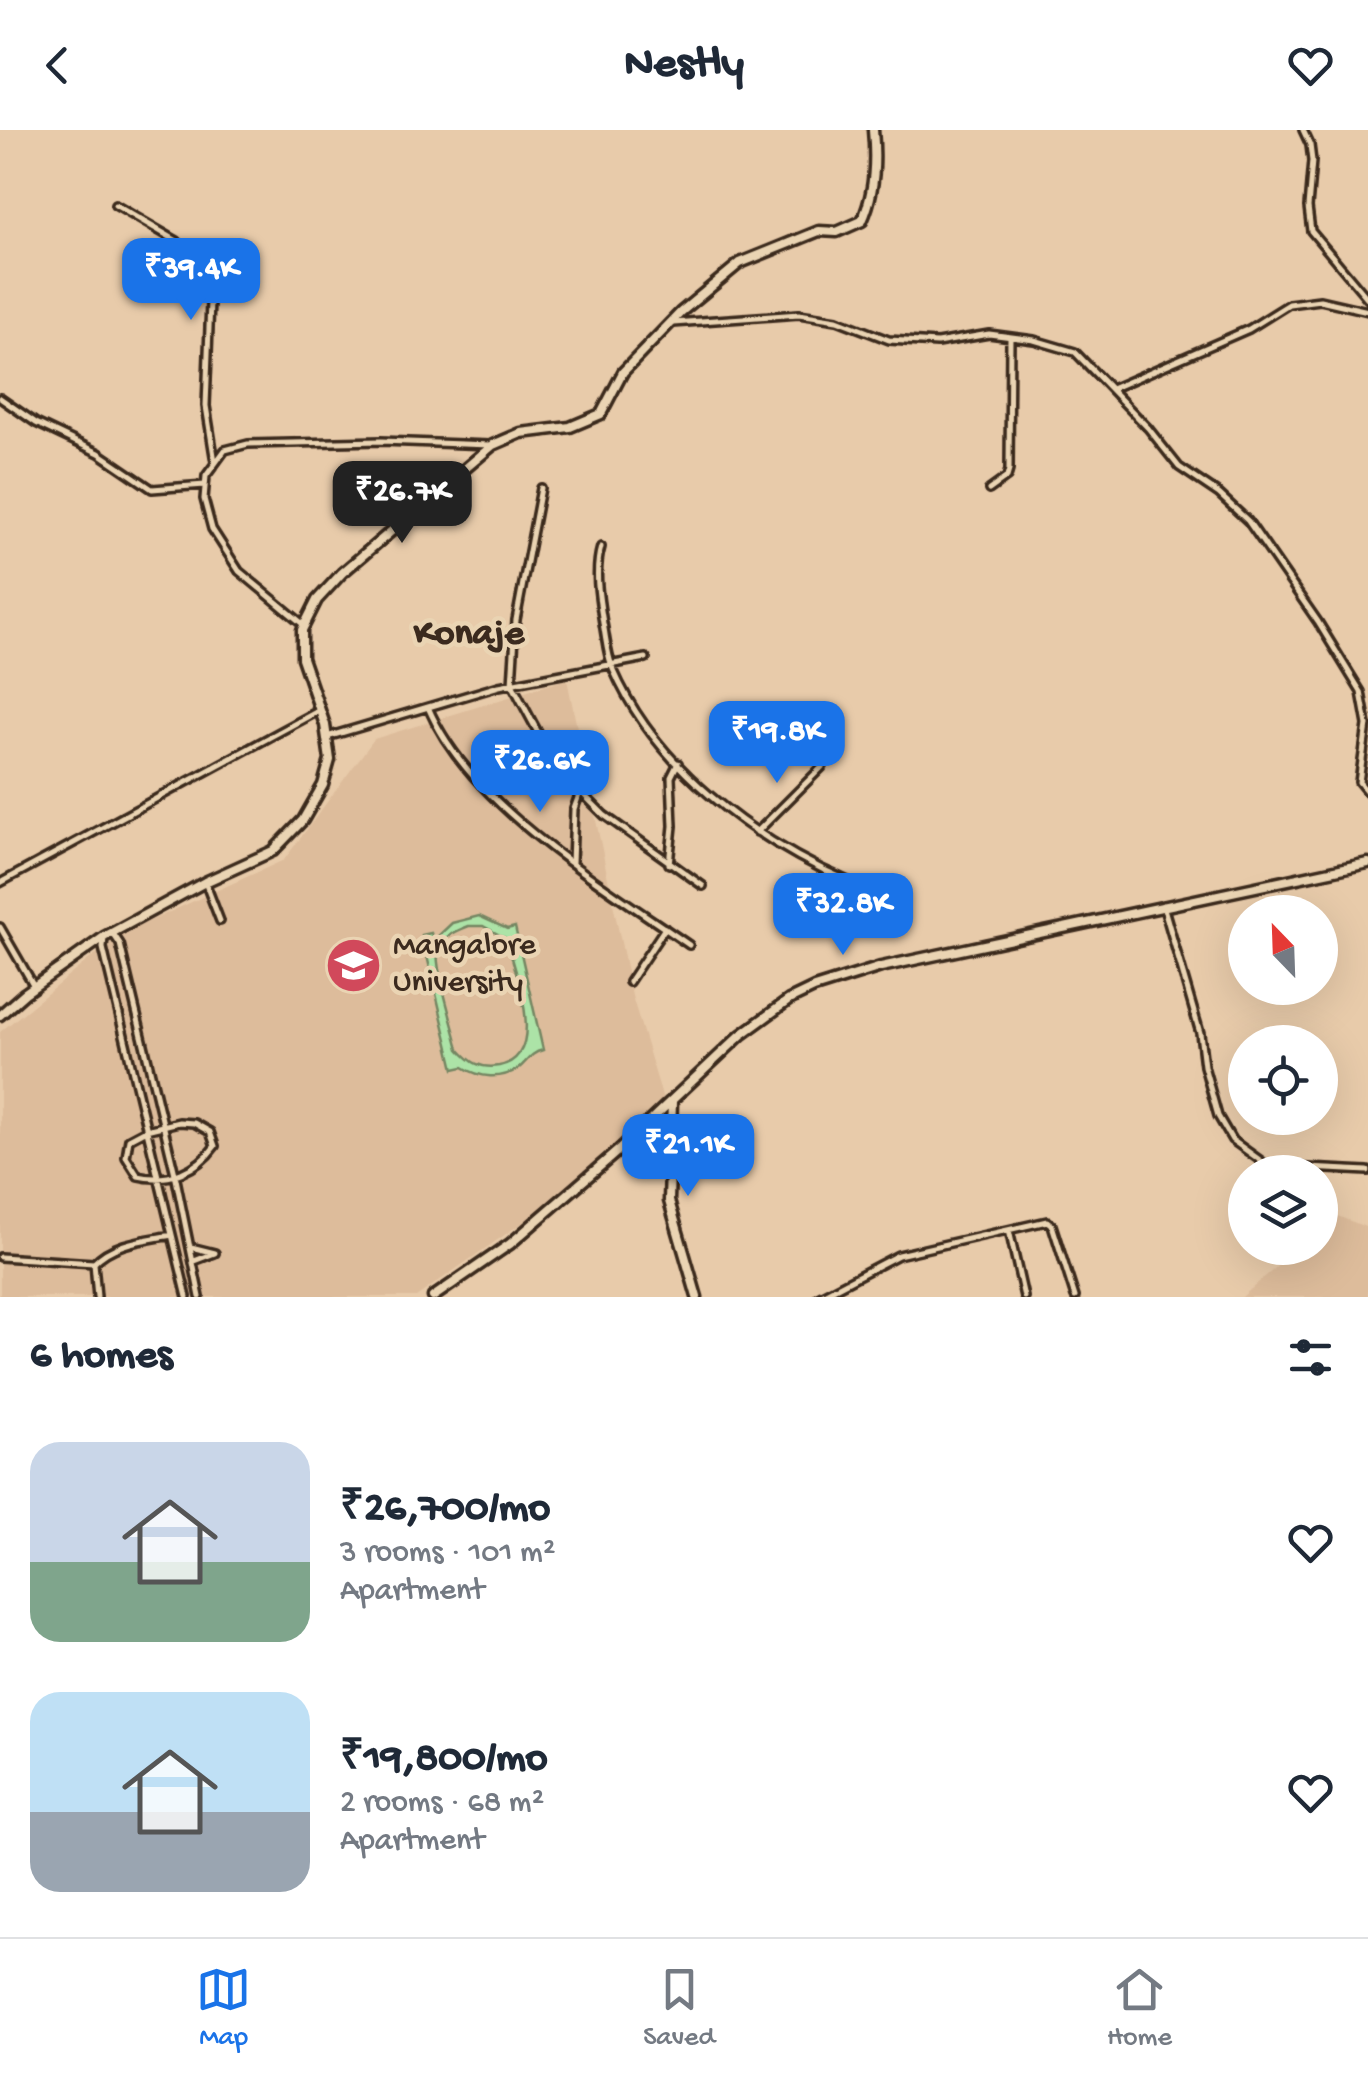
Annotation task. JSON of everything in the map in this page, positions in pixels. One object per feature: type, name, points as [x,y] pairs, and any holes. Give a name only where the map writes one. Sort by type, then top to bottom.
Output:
[{"type":"main road","points":[[0,1015],[34,986],[108,935],[205,882],[273,851],[303,820],[323,784],[330,760],[320,710],[302,658],[304,625],[316,600],[342,573],[493,445],[521,433],[570,427],[600,414],[624,372],[670,323],[740,263],[819,231],[837,232],[862,221],[870,205],[872,130]]},
{"type":"main road","points":[[433,1297],[510,1244],[741,1035],[789,1000],[814,988],[881,967],[1368,863]]},
{"type":"main road","points":[[672,1101],[669,1201],[697,1297]]},
{"type":"street","points":[[1303,130],[1312,161],[1308,207],[1311,231],[1368,299]]},
{"type":"street","points":[[116,205],[185,250],[210,301],[206,406],[215,464]]},
{"type":"street","points":[[1111,389],[1250,329],[1289,304],[1320,300],[1368,311]]},
{"type":"street","points":[[670,323],[799,314],[838,320],[889,340],[937,342],[990,334],[1034,340],[1075,352],[1178,466],[1220,494],[1248,520],[1318,622],[1360,692],[1367,725],[1360,782],[1368,793]]},
{"type":"street","points":[[989,490],[1007,477],[1009,470],[1010,337]]},
{"type":"street","points":[[0,398],[36,422],[99,453],[152,489],[206,485]]},
{"type":"street","points":[[304,625],[238,571],[212,528],[204,499],[206,476],[225,450],[248,444],[381,441],[493,445]]},
{"type":"street","points":[[541,488],[516,620],[512,684],[557,768],[604,816],[703,886]]},
{"type":"street","points":[[601,547],[600,608],[611,665],[636,714],[704,791],[756,833],[848,881]]},
{"type":"street","points":[[327,737],[512,684],[646,658]]},
{"type":"street","points":[[428,708],[437,729],[475,779],[572,863],[689,945]]},
{"type":"street","points":[[0,883],[320,710]]},
{"type":"street","points":[[669,864],[674,826],[672,777],[678,762]]},
{"type":"street","points":[[756,833],[822,767]]},
{"type":"street","points":[[572,863],[574,809],[580,791]]},
{"type":"street","points":[[205,882],[220,921]]},
{"type":"street","points":[[1163,905],[1200,1033],[1204,1066],[1218,1116],[1232,1140],[1268,1166],[1368,1171]]},
{"type":"street","points":[[0,927],[34,986]]},
{"type":"street","points":[[628,982],[665,928]]},
{"type":"street","points":[[186,1297],[103,948],[108,935],[120,944],[200,1297]]},
{"type":"street","points":[[128,1056],[145,1051]]},
{"type":"street","points":[[194,1123],[210,1132],[214,1146],[188,1171],[159,1178],[138,1176],[126,1157],[129,1139],[146,1130],[194,1123]]},
{"type":"street","points":[[818,1297],[898,1256],[1047,1221],[1076,1297]]},
{"type":"street","points":[[1009,1230],[1024,1297]]},
{"type":"street","points":[[97,1297],[94,1263],[101,1255],[130,1243],[172,1236]]},
{"type":"street","points":[[191,1247],[215,1254],[194,1261]]},
{"type":"street","points":[[0,1257],[94,1263]]},
{"type":"street","points":[[182,1279],[196,1276]]},
{"type":"shaded area","name":"Mangalore University","points":[[567,679],[632,996],[663,1099],[549,1204],[416,1297],[0,1297],[0,1032],[119,935],[284,860],[374,739]]},
{"type":"shaded area","points":[[1338,1216],[1368,1228],[1368,1297],[1242,1297],[1279,1265],[1338,1265]]},
{"type":"green space","points":[[479,916],[507,929],[515,927],[543,1050],[511,1073],[490,1076],[463,1067],[454,1069],[422,935],[431,933],[434,940],[452,923]],"holes":[[[469,926],[483,926],[507,939],[525,1011],[523,1047],[514,1059],[493,1067],[477,1064],[459,1049],[438,958],[440,946],[450,935]]]},
{"type":"place","name":"Mangalore University","points":[[354,965]]},
{"type":"district","name":"Konaje","points":[[469,635]]}]
